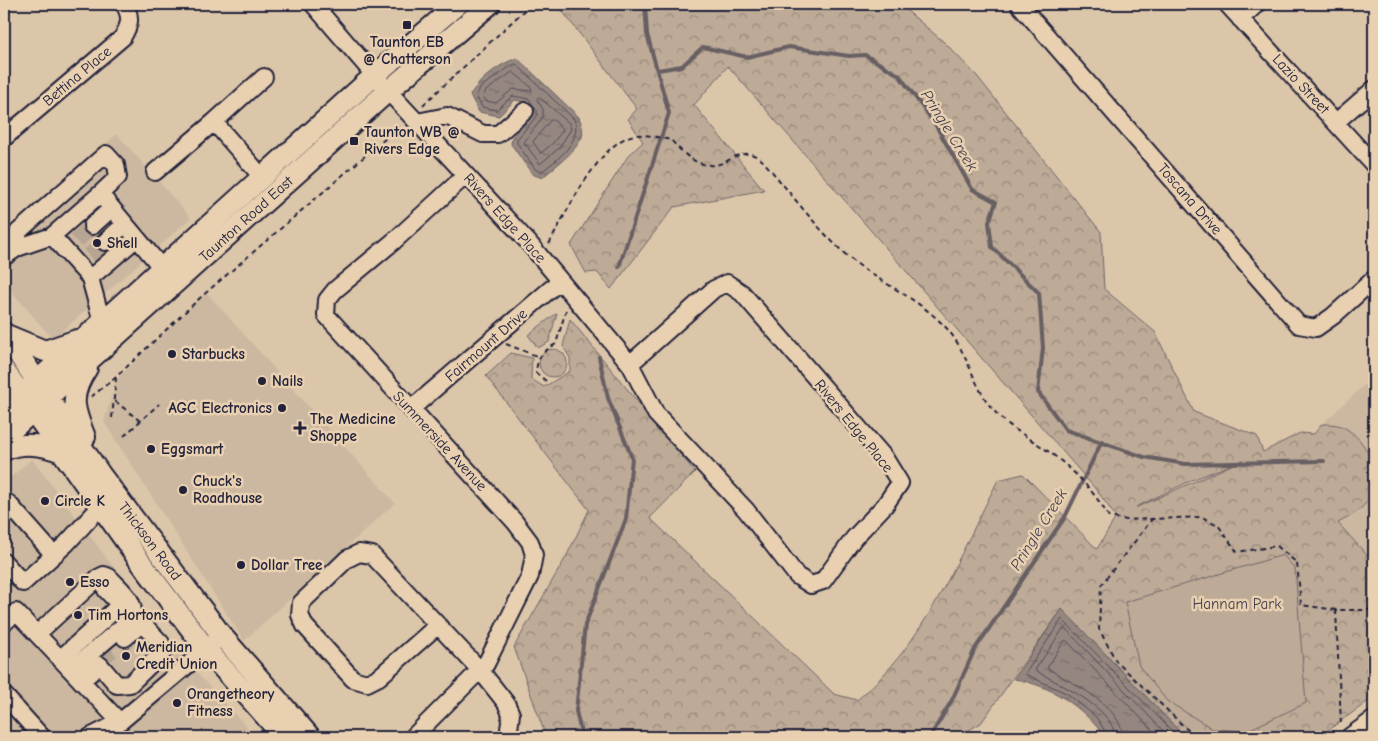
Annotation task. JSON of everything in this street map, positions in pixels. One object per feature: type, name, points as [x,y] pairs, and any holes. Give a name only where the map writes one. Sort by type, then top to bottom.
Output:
[{"type":"main road","name":"Taunton Road East","points":[[4,437],[42,405],[92,344],[102,322],[376,75],[458,4]]},
{"type":"main road","name":"Taunton Road East","points":[[4,410],[30,387],[92,344],[490,4]]},
{"type":"main road","points":[[4,334],[45,351],[92,344],[78,382],[74,400],[75,413],[100,474]]},
{"type":"main road","name":"Thickson Road","points":[[4,334],[30,387],[42,405],[100,474],[222,636],[310,737]]},
{"type":"main road","name":"Thickson Road","points":[[4,370],[30,387]]},
{"type":"main road","name":"Thickson Road","points":[[42,405],[64,453],[101,506],[206,649],[284,737]]},
{"type":"main road","points":[[4,450],[26,444],[49,447],[64,453]]},
{"type":"street","name":"Bettina Place","points":[[4,138],[122,38],[128,29],[131,17],[124,4]]},
{"type":"street","name":"Rivers Edge Place","points":[[313,4],[388,91],[566,287],[630,364],[656,414],[746,510],[797,576],[810,585],[823,582],[854,538],[885,505],[900,484],[884,457],[742,293],[727,283],[714,289],[630,364]]},
{"type":"street","name":"Lazio Street","points":[[1227,4],[1374,165]]},
{"type":"street","points":[[1240,19],[1257,4]]},
{"type":"street","name":"Toscana Drive","points":[[1025,6],[1300,325],[1316,328],[1374,279]]},
{"type":"street","points":[[155,172],[264,77]]},
{"type":"street","points":[[1336,122],[1374,89]]},
{"type":"street","points":[[415,119],[447,116],[484,134],[498,134],[525,111]]},
{"type":"street","points":[[214,122],[262,177]]},
{"type":"street","points":[[106,154],[116,165],[118,177],[52,236],[10,252],[18,232],[106,154]]},
{"type":"street","name":"Summerside Avenue","points":[[413,737],[486,664],[526,584],[534,555],[530,542],[514,522],[326,316],[327,300],[335,290],[394,241],[466,175]]},
{"type":"street","points":[[72,184],[112,208],[162,268]]},
{"type":"street","points":[[92,226],[112,208]]},
{"type":"street","points":[[105,242],[125,224]]},
{"type":"street","points":[[52,236],[71,246],[84,261],[102,322]]},
{"type":"street","points":[[90,278],[137,238]]},
{"type":"street","name":"Fairmount Drive","points":[[411,409],[493,339],[566,287]]},
{"type":"street","points":[[4,506],[8,503],[54,555]]},
{"type":"street","points":[[4,562],[23,583],[54,555],[101,506]]},
{"type":"street","points":[[438,625],[379,676],[367,683],[353,679],[305,626],[300,615],[301,603],[347,560],[359,553],[372,555],[438,625],[480,670],[506,703],[511,714],[508,737]]},
{"type":"street","points":[[41,638],[98,578],[104,575],[109,576],[133,604],[134,614],[130,620],[71,670]]},
{"type":"street","points":[[71,670],[120,605],[103,586]]},
{"type":"street","points":[[4,623],[16,612],[120,722]]},
{"type":"street","points":[[71,670],[105,658],[139,626],[144,625],[163,649],[163,652],[130,684],[117,685],[105,658]]},
{"type":"street","points":[[41,638],[60,628]]},
{"type":"street","points":[[90,737],[120,722],[222,636]]},
{"type":"street","points":[[4,695],[42,737]]},
{"type":"street","points":[[1345,732],[1374,719]]},
{"type":"path","points":[[74,400],[90,398],[201,297],[415,119],[531,4]]},
{"type":"path","points":[[542,259],[584,180],[612,147],[635,135],[671,140],[685,156],[702,166],[720,165],[740,154],[751,154],[763,161],[844,253],[926,307],[950,332],[968,360],[981,391],[994,412],[1010,426],[1073,470],[1096,494],[1109,517],[1127,520],[1202,517],[1218,525],[1237,552],[1277,546],[1297,563],[1301,605],[1336,610],[1374,610]]},
{"type":"path","points":[[546,381],[536,373],[536,362],[543,352],[556,344],[566,287]]},
{"type":"path","points":[[493,339],[539,357]]},
{"type":"path","points":[[112,418],[116,376]]},
{"type":"path","points":[[114,400],[140,420]]},
{"type":"path","points":[[124,436],[159,404]]},
{"type":"path","points":[[1153,518],[1101,584],[1099,629],[1116,661],[1195,737]]},
{"type":"path","points":[[1336,610],[1345,732]]},
{"type":"shaded area","points":[[117,134],[191,218],[53,339],[4,283],[4,233]]},
{"type":"shaded area","points":[[206,292],[395,503],[244,641],[104,422],[117,379]]},
{"type":"shaded area","points":[[1374,376],[1374,466],[1370,451],[1322,424]]},
{"type":"shaded area","points":[[32,459],[175,649],[256,737],[4,737],[4,483]]},
{"type":"shaded area","points":[[1374,487],[1374,563],[1337,523],[1353,515],[1363,505]]},
{"type":"green space","name":"Hannam Park","points":[[557,4],[899,4],[945,43],[977,76],[1101,232],[1104,289],[1155,332],[1194,412],[1257,436],[1263,452],[1300,433],[1314,434],[1322,424],[1341,426],[1363,444],[1368,452],[1374,471],[1374,490],[1364,506],[1338,523],[1374,563],[1374,697],[1319,737],[1185,737],[1062,609],[981,723],[957,737],[546,737],[514,647],[566,557],[589,510],[486,376],[511,353],[532,358],[531,379],[544,387],[570,371],[570,358],[563,346],[570,319],[695,472],[650,518],[834,694],[857,700],[881,678],[902,653],[938,598],[998,480],[1023,474],[1097,549],[1116,517],[1098,492],[728,66],[694,105],[764,190],[674,207],[611,289],[597,272],[586,273],[571,245],[628,156],[643,142],[628,119],[637,109]],"holes":[[[1243,460],[1137,507],[1192,480]]]},
{"type":"green space","points":[[557,313],[549,342],[538,348],[528,335]]},
{"type":"green space","points":[[553,349],[563,353],[567,363],[563,373],[553,377],[543,373],[539,363],[543,353]]},
{"type":"green space","name":"Hannam Park","points":[[1283,555],[1295,569],[1306,703],[1246,731],[1213,729],[1167,701],[1139,666],[1125,602]]},
{"type":"water","points":[[517,58],[579,117],[582,127],[583,132],[579,143],[542,178],[532,174],[511,144],[512,137],[533,114],[524,102],[515,100],[499,116],[479,112],[470,95],[490,73],[503,64]]},
{"type":"water","points":[[1062,609],[1184,737],[1105,737],[1087,716],[1065,699],[1041,686],[1014,679]]},
{"type":"waterway","points":[[619,267],[669,113],[647,34],[645,4]]},
{"type":"waterway","name":"Pringle Creek","points":[[658,70],[682,66],[703,47],[747,57],[789,47],[849,56],[865,55],[899,75],[935,124],[972,189],[996,202],[989,222],[992,247],[1039,293],[1043,348],[1038,392],[1066,430],[1144,457],[1185,464],[1324,461]]},
{"type":"waterway","points":[[582,737],[576,711],[585,625],[626,519],[632,458],[608,398],[599,357]]},
{"type":"waterway","name":"Pringle Creek","points":[[930,737],[952,700],[975,649],[1065,517],[1102,441]]},
{"type":"tunnel","points":[[76,241],[92,226]]},
{"type":"tunnel","points":[[89,256],[105,242]]},
{"type":"tunnel","points":[[103,657],[112,650]]},
{"type":"place","name":"Taunton EB @ Chatterson","points":[[407,25]]},
{"type":"place","name":"Taunton WB @ Rivers Edge","points":[[354,141]]},
{"type":"place","name":"Shell","points":[[97,243]]},
{"type":"place","name":"Starbucks","points":[[172,354]]},
{"type":"place","name":"Nails","points":[[262,381]]},
{"type":"place","name":"AGC Electronics","points":[[282,408]]},
{"type":"place","name":"The Medicine Shoppe","points":[[300,428]]},
{"type":"place","name":"Eggsmart","points":[[151,449]]},
{"type":"place","name":"Chuck's Roadhouse","points":[[183,490]]},
{"type":"place","name":"Circle K","points":[[45,501]]},
{"type":"place","name":"Dollar Tree","points":[[241,565]]},
{"type":"place","name":"Esso","points":[[70,582]]},
{"type":"place","name":"Tim Hortons","points":[[78,615]]},
{"type":"place","name":"Meridian Credit Union","points":[[126,656]]},
{"type":"place","name":"Orangetheory Fitness","points":[[177,703]]}]
